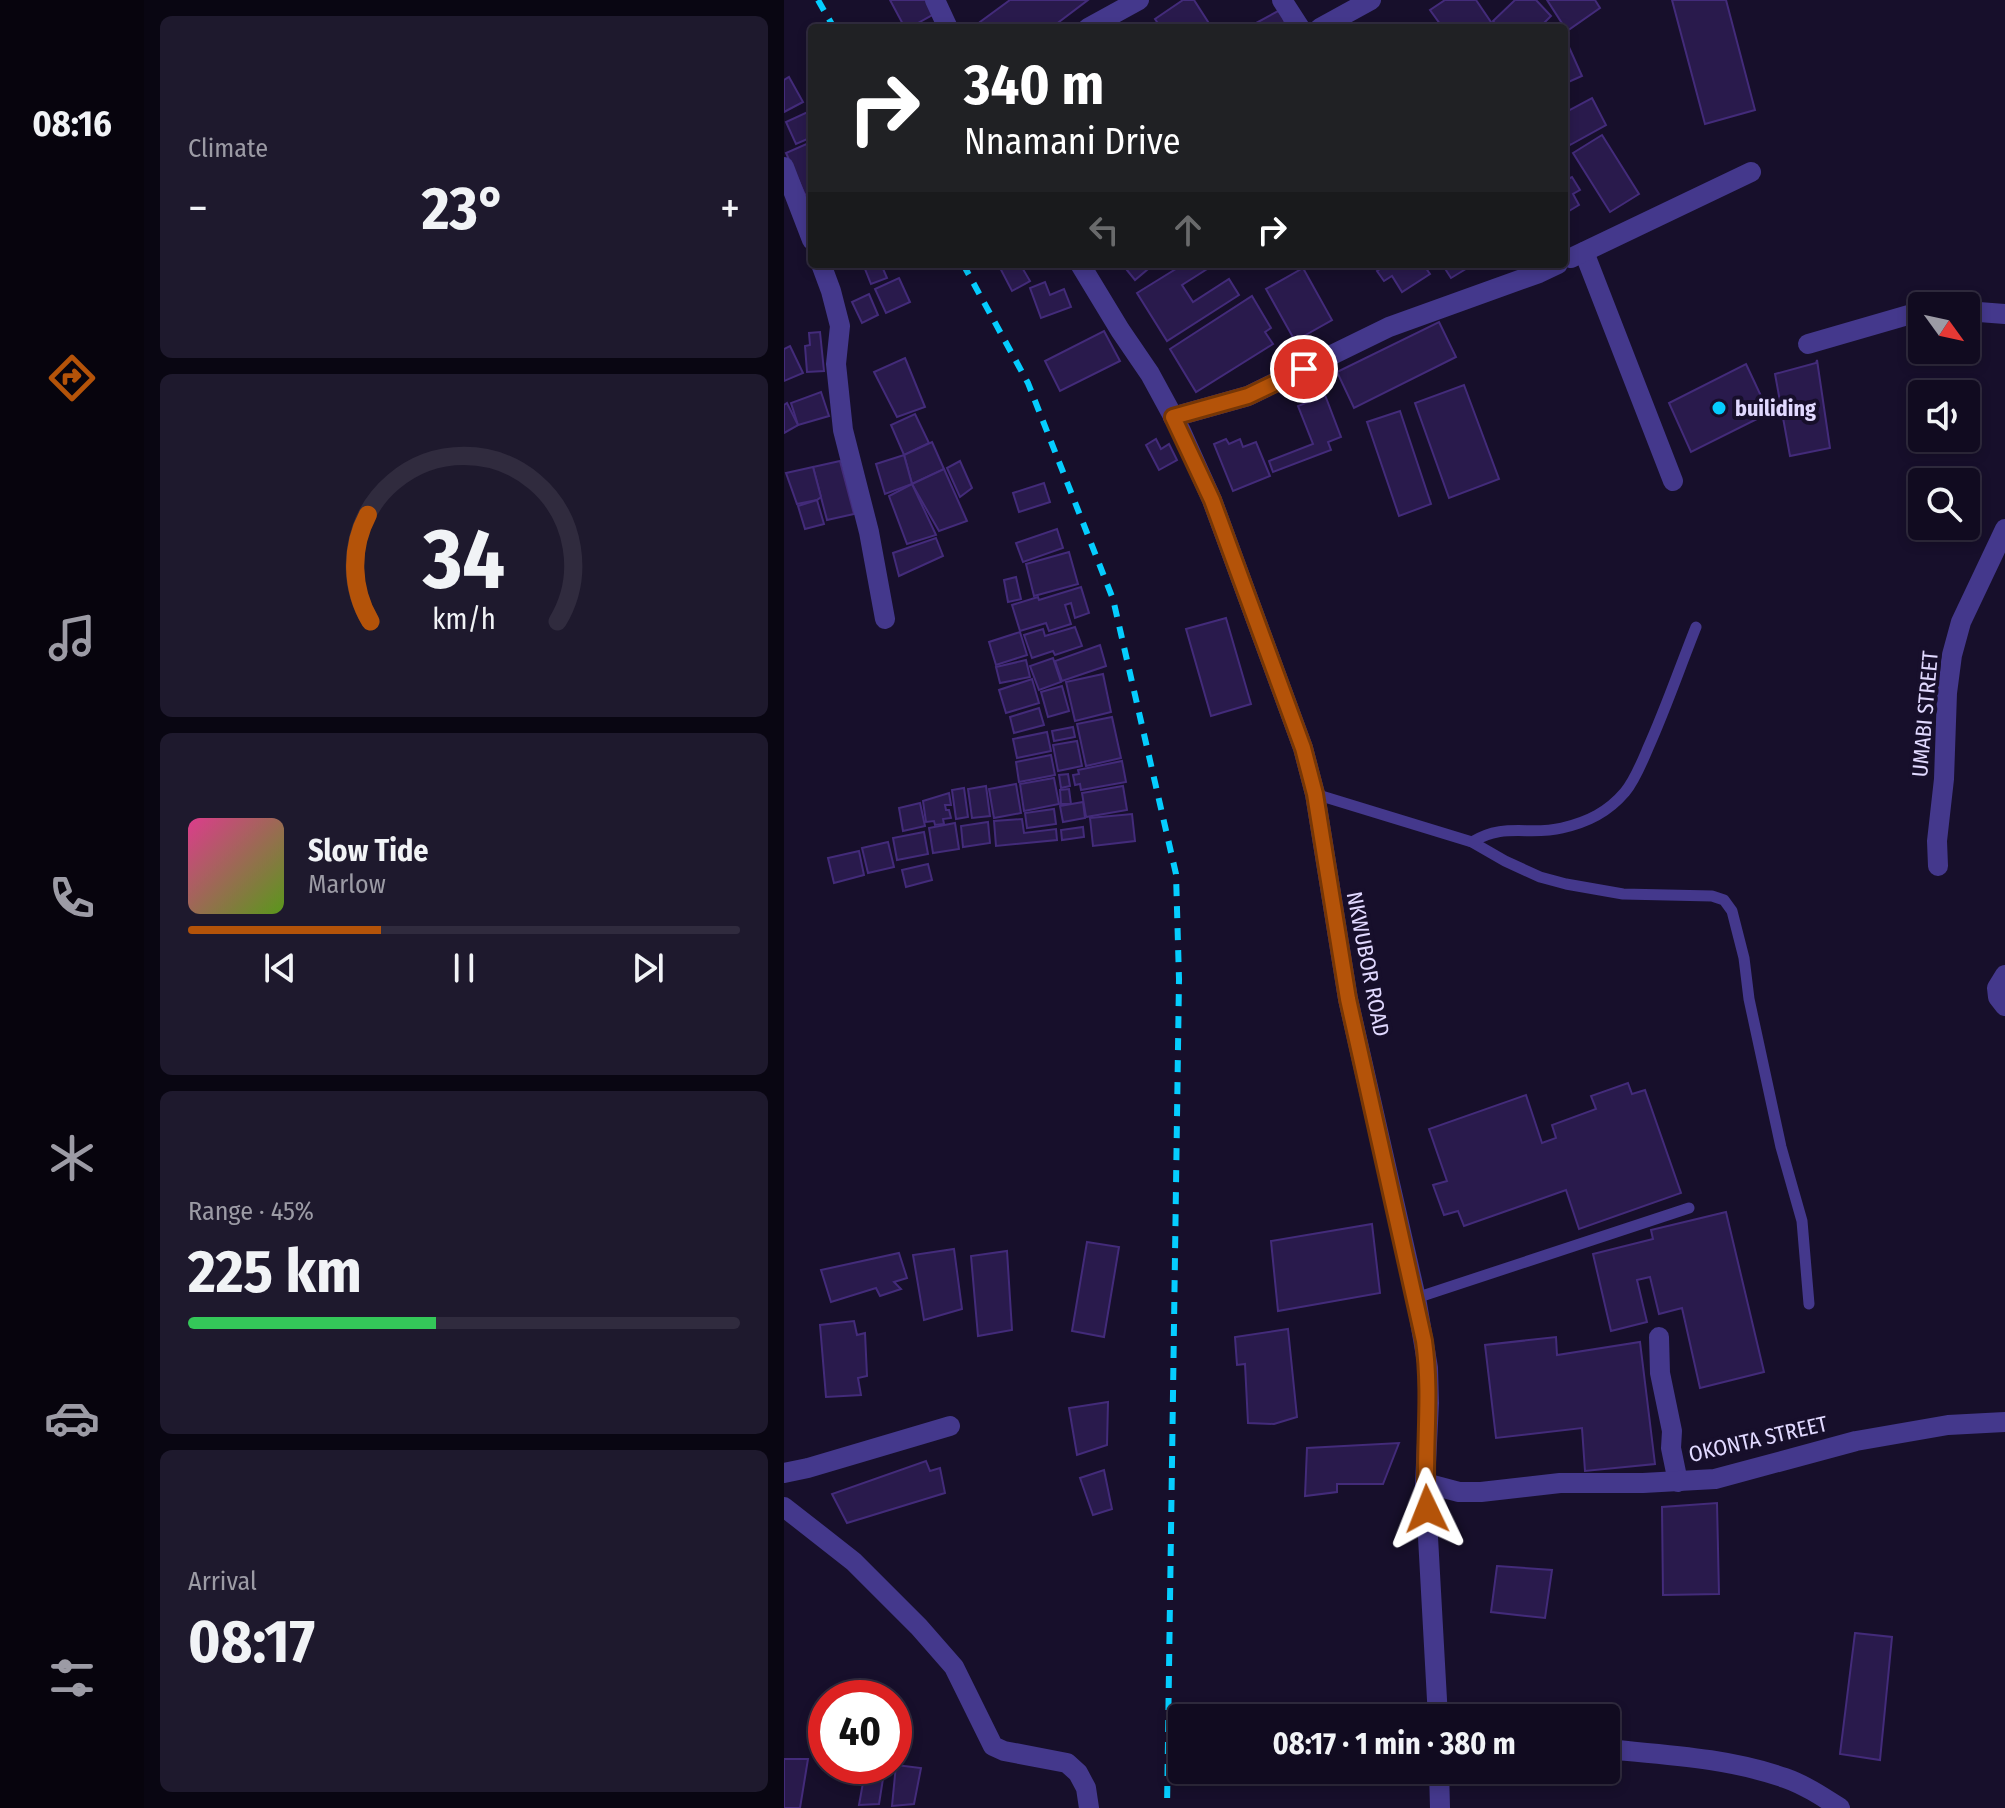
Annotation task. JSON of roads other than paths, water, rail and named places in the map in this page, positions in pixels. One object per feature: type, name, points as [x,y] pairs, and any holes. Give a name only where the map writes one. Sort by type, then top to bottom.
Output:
[{"type":"street","points":[[935,0],[946,24]]},
{"type":"street","points":[[1095,24],[1139,0]]},
{"type":"street","points":[[1282,0],[1297,24]]},
{"type":"street","points":[[1327,24],[1371,0]]},
{"type":"street","points":[[784,167],[808,230]]},
{"type":"street","points":[[1568,259],[1751,172]]},
{"type":"street","points":[[1584,252],[1673,481]]},
{"type":"street","points":[[822,268],[840,326],[836,364],[843,430],[869,532],[885,619]]},
{"type":"street","name":"NKWUBOR ROAD","points":[[1082,268],[1150,374],[1212,500],[1303,748],[1315,794],[1348,999],[1416,1298],[1428,1368],[1425,1483],[1437,1704]]},
{"type":"street","points":[[1173,417],[1248,396],[1389,327],[1550,268]]},
{"type":"street","points":[[1980,312],[2005,314]]},
{"type":"street","points":[[1808,344],[1908,315]]},
{"type":"street","name":"UMABI STREET","points":[[1938,866],[1937,841],[1952,655],[1961,622],[2005,529]]},
{"type":"street","points":[[2005,975],[1997,988],[1998,997],[2005,1006]]},
{"type":"street","points":[[1659,1337],[1660,1373],[1678,1482]]},
{"type":"street","name":"OKONTA STREET","points":[[1425,1483],[1459,1492],[1481,1492],[1560,1483],[1715,1479],[1819,1450],[1893,1434],[1948,1425],[2005,1422]]},
{"type":"street","points":[[784,1473],[950,1426]]},
{"type":"street","points":[[784,1507],[853,1561],[928,1637],[954,1667],[993,1746],[1004,1751],[1067,1763],[1078,1773],[1086,1788],[1089,1808]]},
{"type":"street","points":[[1620,1750],[1741,1766],[1786,1778],[1840,1808]]},
{"type":"street","points":[[1439,1784],[1440,1808]]},
{"type":"lane","points":[[1472,842],[1496,831],[1557,829],[1585,823],[1607,809],[1627,790],[1661,720],[1696,627]]},
{"type":"lane","points":[[1315,794],[1472,842],[1540,877],[1566,884],[1623,894],[1712,896],[1724,900],[1732,911],[1744,958],[1749,999],[1781,1147],[1802,1221],[1809,1304]]},
{"type":"lane","points":[[1416,1298],[1689,1208]]},
{"type":"railway","points":[[818,0],[832,24]]},
{"type":"railway","points":[[965,268],[1028,383],[1113,599],[1176,874],[1179,979],[1167,1808]]},
{"type":"place","name":"builiding","points":[[1719,408]]}]
